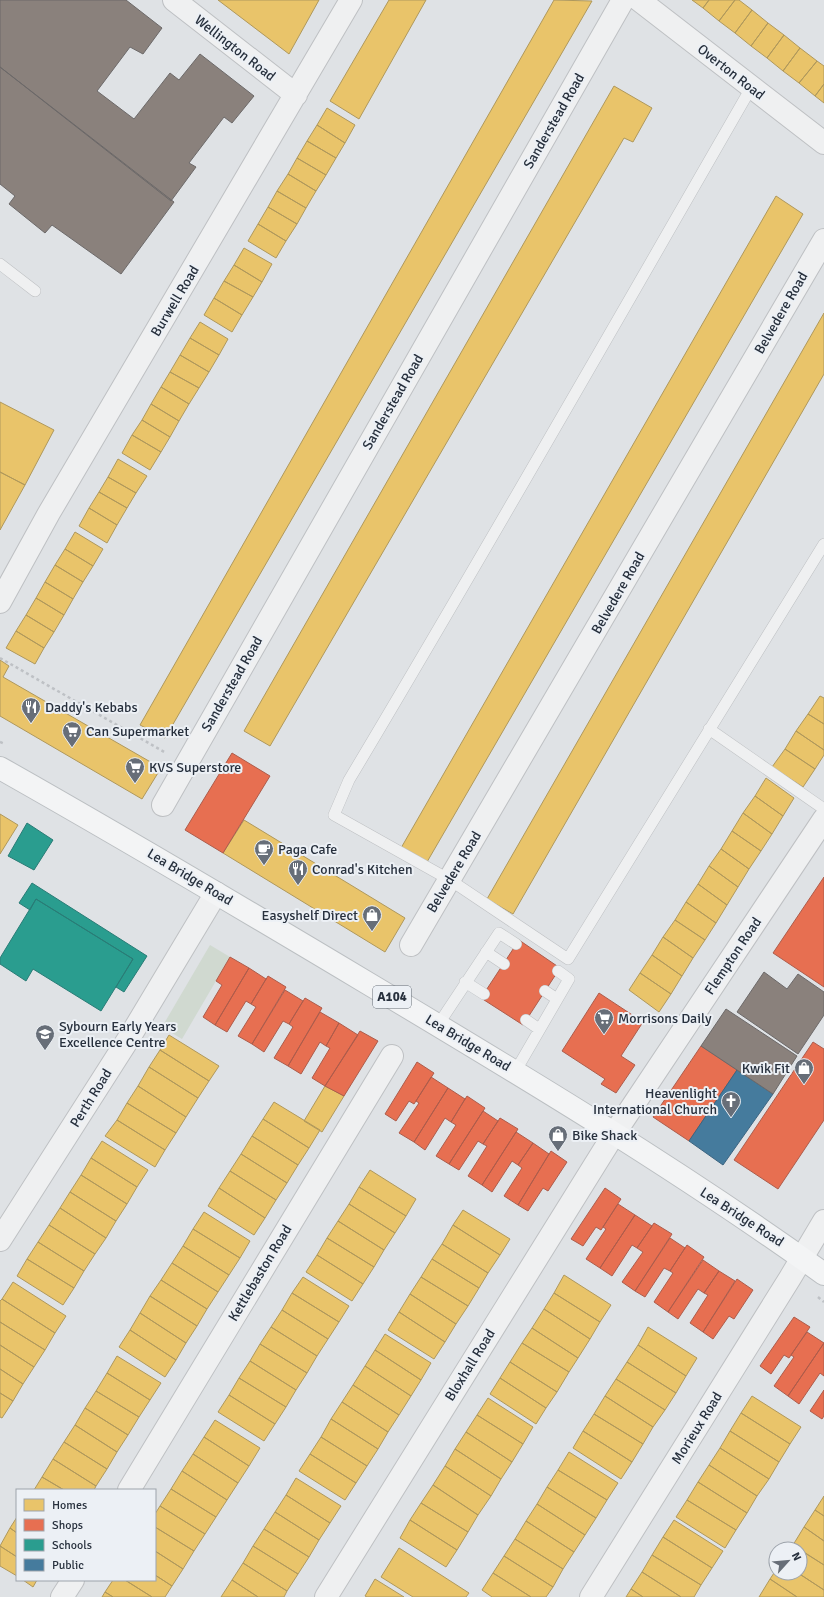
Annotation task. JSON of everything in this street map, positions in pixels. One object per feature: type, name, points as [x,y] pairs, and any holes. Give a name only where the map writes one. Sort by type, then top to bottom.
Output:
[{"type":"main road","name":"Lea Bridge Road","points":[[0,768],[140,847],[515,1072],[614,1134],[801,1257],[824,1274]]},
{"type":"street","name":"Wellington Road","points":[[174,0],[296,95]]},
{"type":"street","name":"Burwell Road","points":[[0,602],[49,513],[351,0]]},
{"type":"street","name":"Sanderstead Road","points":[[163,805],[623,0]]},
{"type":"street","name":"Overton Road","points":[[639,0],[824,144]]},
{"type":"street","name":"Belvedere Road","points":[[411,945],[824,240]]},
{"type":"street","name":"Flempton Road","points":[[614,1134],[824,819]]},
{"type":"street","name":"Perth Road","points":[[0,1240],[129,1038],[216,893]]},
{"type":"street","name":"Kettlebaston Road","points":[[130,1489],[392,1056]]},
{"type":"street","name":"Bloxhall Road","points":[[326,1597],[614,1134]]},
{"type":"street","name":"Morieux Road","points":[[591,1597],[824,1221]]},
{"type":"street","points":[[62,1597],[72,1581]]},
{"type":"lane","points":[[751,88],[570,400],[518,494],[348,780],[334,815],[450,880],[568,959],[824,544]]},
{"type":"lane","points":[[0,264],[35,291]]},
{"type":"lane","points":[[710,728],[824,809]]},
{"type":"lane","points":[[438,1025],[465,982],[499,933],[516,944]]},
{"type":"lane","points":[[486,952],[504,964]]},
{"type":"lane","points":[[515,1072],[569,979],[558,971]]},
{"type":"lane","points":[[465,982],[484,994]]},
{"type":"lane","points":[[545,991],[557,999]]},
{"type":"lane","points":[[526,1020],[540,1029]]},
{"type":"path","points":[[0,658],[186,764]]},
{"type":"shaded area","points":[[210,945],[230,957],[182,1039],[162,1027]]},
{"type":"building: Homes","points":[[218,0],[319,0],[289,54]]},
{"type":"building: Homes","points":[[389,0],[426,0],[359,119],[330,101]]},
{"type":"building: Homes","points":[[554,0],[592,1],[165,738],[140,725]]},
{"type":"building: Homes","points":[[692,0],[709,0],[703,8]]},
{"type":"building: Homes","points":[[709,0],[735,0],[719,21],[703,8]]},
{"type":"building: Homes","points":[[735,0],[739,0],[752,10],[735,33],[719,21]]},
{"type":"building: Homes","points":[[752,10],[768,23],[751,46],[735,33]]},
{"type":"building: Homes","points":[[768,23],[784,35],[767,58],[751,46]]},
{"type":"building: Homes","points":[[784,35],[800,48],[783,71],[767,58]]},
{"type":"building: Homes","points":[[800,48],[817,61],[799,83],[783,71]]},
{"type":"building: Homes","points":[[817,61],[824,66],[824,84],[815,96],[799,83]]},
{"type":"building: Homes","points":[[824,84],[824,103],[815,96]]},
{"type":"building: Homes","points":[[614,86],[652,108],[633,142],[624,138],[270,746],[244,731]]},
{"type":"building: Homes","points":[[327,108],[355,125],[345,143],[317,125]]},
{"type":"building: Homes","points":[[317,125],[345,143],[336,158],[307,141]]},
{"type":"building: Homes","points":[[307,141],[336,158],[326,175],[297,158]]},
{"type":"building: Homes","points":[[297,158],[326,175],[316,191],[288,174]]},
{"type":"building: Homes","points":[[288,174],[316,191],[306,208],[277,191]]},
{"type":"building: Homes","points":[[277,191],[306,208],[297,224],[268,207]]},
{"type":"building: Homes","points":[[776,196],[803,214],[427,862],[401,848]]},
{"type":"building: Homes","points":[[268,207],[297,224],[286,241],[258,224]]},
{"type":"building: Homes","points":[[258,224],[286,241],[276,258],[248,241]]},
{"type":"building: Homes","points":[[244,248],[272,264],[262,282],[234,265]]},
{"type":"building: Homes","points":[[234,265],[262,282],[253,297],[224,281]]},
{"type":"building: Homes","points":[[224,281],[253,297],[242,315],[214,298]]},
{"type":"building: Homes","points":[[214,298],[242,315],[232,332],[204,315]]},
{"type":"building: Homes","points":[[824,313],[824,374],[513,914],[487,899]]},
{"type":"building: Homes","points":[[200,322],[228,339],[219,355],[190,338]]},
{"type":"building: Homes","points":[[190,338],[219,355],[209,372],[180,355]]},
{"type":"building: Homes","points":[[180,355],[209,372],[199,388],[170,372]]},
{"type":"building: Homes","points":[[170,372],[199,388],[189,404],[161,387]]},
{"type":"building: Homes","points":[[161,387],[189,404],[179,421],[151,404]]},
{"type":"building: Homes","points":[[0,402],[54,430],[25,485],[0,472]]},
{"type":"building: Homes","points":[[151,404],[179,421],[170,437],[142,420]]},
{"type":"building: Homes","points":[[142,420],[170,437],[161,452],[132,435]]},
{"type":"building: Homes","points":[[132,435],[161,452],[150,470],[122,453]]},
{"type":"building: Homes","points":[[118,459],[147,476],[136,493],[108,477]]},
{"type":"building: Homes","points":[[0,472],[25,485],[0,530]]},
{"type":"building: Homes","points":[[108,477],[136,493],[127,508],[99,492]]},
{"type":"building: Homes","points":[[99,492],[127,508],[117,525],[89,508]]},
{"type":"building: Homes","points":[[89,508],[117,525],[107,543],[79,526]]},
{"type":"building: Homes","points":[[75,532],[103,549],[93,566],[65,549]]},
{"type":"building: Homes","points":[[65,549],[93,566],[83,582],[55,565]]},
{"type":"building: Homes","points":[[55,565],[83,582],[73,599],[45,582]]},
{"type":"building: Homes","points":[[45,582],[73,599],[64,615],[36,598]]},
{"type":"building: Homes","points":[[36,598],[64,615],[54,632],[26,615]]},
{"type":"building: Homes","points":[[26,615],[54,632],[44,648],[16,631]]},
{"type":"building: Homes","points":[[16,631],[44,648],[35,664],[6,648]]},
{"type":"building: Homes","points":[[0,660],[9,666],[3,677],[161,768],[142,799],[0,716]]},
{"type":"building: Homes","points":[[820,696],[824,698],[824,724],[808,714]]},
{"type":"building: Homes","points":[[808,714],[824,724],[824,750],[796,731]]},
{"type":"building: Homes","points":[[796,731],[824,750],[824,755],[815,769],[785,749]]},
{"type":"building: Homes","points":[[785,749],[815,769],[803,787],[772,767]]},
{"type":"building: Homes","points":[[766,778],[794,798],[783,816],[755,796]]},
{"type":"building: Homes","points":[[755,796],[783,816],[772,834],[743,813]]},
{"type":"building: Homes","points":[[743,813],[772,834],[761,851],[732,831]]},
{"type":"building: Homes","points":[[0,814],[18,825],[0,854]]},
{"type":"building: Homes","points":[[244,820],[405,918],[385,952],[223,853]]},
{"type":"building: Homes","points":[[732,831],[761,851],[749,869],[721,849]]},
{"type":"building: Homes","points":[[721,849],[749,869],[738,887],[709,866]]},
{"type":"building: Homes","points":[[709,866],[738,887],[727,905],[698,884]]},
{"type":"building: Homes","points":[[698,884],[727,905],[716,923],[686,902]]},
{"type":"building: Homes","points":[[686,902],[716,923],[705,940],[675,920]]},
{"type":"building: Homes","points":[[675,920],[705,940],[693,958],[663,937]]},
{"type":"building: Homes","points":[[663,937],[693,958],[682,976],[652,955]]},
{"type":"building: Homes","points":[[652,955],[682,976],[671,994],[640,973]]},
{"type":"building: Homes","points":[[640,973],[671,994],[659,1012],[629,990]]},
{"type":"building: Homes","points":[[169,1035],[219,1066],[209,1081],[160,1050]]},
{"type":"building: Homes","points":[[160,1050],[209,1081],[198,1098],[149,1067]]},
{"type":"building: Homes","points":[[149,1067],[198,1098],[186,1117],[138,1086]]},
{"type":"building: Homes","points":[[138,1086],[186,1117],[176,1133],[127,1103]]},
{"type":"building: Homes","points":[[325,1086],[344,1096],[322,1132],[304,1121]]},
{"type":"building: Homes","points":[[274,1102],[320,1130],[309,1148],[263,1119]]},
{"type":"building: Homes","points":[[127,1103],[176,1133],[165,1150],[117,1120]]},
{"type":"building: Homes","points":[[263,1119],[309,1148],[298,1165],[252,1136]]},
{"type":"building: Homes","points":[[117,1120],[165,1150],[155,1167],[105,1136]]},
{"type":"building: Homes","points":[[252,1136],[298,1165],[287,1183],[241,1154]]},
{"type":"building: Homes","points":[[102,1141],[148,1170],[137,1187],[91,1158]]},
{"type":"building: Homes","points":[[241,1154],[287,1183],[276,1200],[230,1171]]},
{"type":"building: Homes","points":[[91,1158],[137,1187],[127,1204],[81,1175]]},
{"type":"building: Homes","points":[[370,1170],[416,1199],[406,1216],[359,1187]]},
{"type":"building: Homes","points":[[230,1171],[276,1200],[265,1218],[219,1188]]},
{"type":"building: Homes","points":[[81,1175],[127,1204],[116,1221],[70,1192]]},
{"type":"building: Homes","points":[[359,1187],[406,1216],[395,1233],[349,1204]]},
{"type":"building: Homes","points":[[219,1188],[265,1218],[254,1235],[208,1206]]},
{"type":"building: Homes","points":[[70,1192],[116,1221],[106,1238],[60,1208]]},
{"type":"building: Homes","points":[[349,1204],[395,1233],[384,1250],[338,1221]]},
{"type":"building: Homes","points":[[60,1208],[106,1238],[95,1254],[49,1225]]},
{"type":"building: Homes","points":[[463,1210],[510,1239],[500,1255],[453,1225]]},
{"type":"building: Homes","points":[[204,1212],[250,1241],[240,1258],[193,1229]]},
{"type":"building: Homes","points":[[338,1221],[384,1250],[374,1267],[327,1238]]},
{"type":"building: Homes","points":[[49,1225],[95,1254],[84,1271],[38,1242]]},
{"type":"building: Homes","points":[[453,1225],[500,1255],[488,1273],[442,1244]]},
{"type":"building: Homes","points":[[193,1229],[240,1258],[229,1275],[183,1246]]},
{"type":"building: Homes","points":[[327,1238],[374,1267],[363,1284],[317,1255]]},
{"type":"building: Homes","points":[[38,1242],[84,1271],[74,1288],[27,1259]]},
{"type":"building: Homes","points":[[442,1244],[488,1273],[479,1288],[432,1259]]},
{"type":"building: Homes","points":[[183,1246],[229,1275],[218,1292],[172,1263]]},
{"type":"building: Homes","points":[[317,1255],[363,1284],[352,1301],[306,1272]]},
{"type":"building: Homes","points":[[27,1259],[74,1288],[63,1305],[17,1276]]},
{"type":"building: Homes","points":[[432,1259],[479,1288],[468,1306],[421,1277]]},
{"type":"building: Homes","points":[[172,1263],[218,1292],[207,1309],[161,1280]]},
{"type":"building: Homes","points":[[564,1275],[611,1305],[600,1322],[554,1293]]},
{"type":"building: Homes","points":[[303,1277],[349,1306],[339,1322],[292,1293]]},
{"type":"building: Homes","points":[[421,1277],[468,1306],[456,1324],[410,1294]]},
{"type":"building: Homes","points":[[161,1280],[207,1309],[197,1326],[150,1296]]},
{"type":"building: Homes","points":[[13,1282],[66,1316],[55,1333],[2,1299]]},
{"type":"building: Homes","points":[[292,1293],[339,1322],[328,1339],[282,1310]]},
{"type":"building: Homes","points":[[554,1293],[600,1322],[590,1339],[544,1309]]},
{"type":"building: Homes","points":[[410,1294],[456,1324],[445,1342],[399,1312]]},
{"type":"building: Homes","points":[[150,1296],[197,1326],[186,1343],[140,1313]]},
{"type":"building: Homes","points":[[2,1299],[55,1333],[45,1350],[0,1322],[0,1301]]},
{"type":"building: Homes","points":[[544,1309],[590,1339],[578,1358],[532,1328]]},
{"type":"building: Homes","points":[[282,1310],[328,1339],[317,1356],[271,1327]]},
{"type":"building: Homes","points":[[399,1312],[445,1342],[434,1359],[388,1330]]},
{"type":"building: Homes","points":[[140,1313],[186,1343],[176,1360],[130,1330]]},
{"type":"building: Homes","points":[[0,1322],[45,1350],[34,1367],[0,1345]]},
{"type":"building: Homes","points":[[271,1327],[317,1356],[307,1373],[260,1344]]},
{"type":"building: Homes","points":[[648,1327],[697,1358],[686,1376],[638,1345]]},
{"type":"building: Homes","points":[[532,1328],[578,1358],[569,1372],[522,1343]]},
{"type":"building: Homes","points":[[130,1330],[176,1360],[165,1377],[119,1347]]},
{"type":"building: Homes","points":[[385,1334],[431,1363],[421,1380],[375,1350]]},
{"type":"building: Homes","points":[[522,1343],[569,1372],[557,1392],[510,1362]]},
{"type":"building: Homes","points":[[260,1344],[307,1373],[296,1390],[250,1361]]},
{"type":"building: Homes","points":[[0,1345],[34,1367],[23,1384],[0,1369]]},
{"type":"building: Homes","points":[[638,1345],[686,1376],[676,1393],[627,1362]]},
{"type":"building: Homes","points":[[375,1350],[421,1380],[411,1396],[365,1366]]},
{"type":"building: Homes","points":[[117,1356],[161,1383],[150,1400],[107,1373]]},
{"type":"building: Homes","points":[[250,1361],[296,1390],[286,1407],[239,1378]]},
{"type":"building: Homes","points":[[510,1362],[557,1392],[546,1408],[500,1378]]},
{"type":"building: Homes","points":[[627,1362],[676,1393],[665,1410],[616,1379]]},
{"type":"building: Homes","points":[[365,1366],[411,1396],[399,1415],[353,1385]]},
{"type":"building: Homes","points":[[0,1369],[23,1384],[13,1401],[0,1393]]},
{"type":"building: Homes","points":[[107,1373],[150,1400],[139,1417],[96,1391]]},
{"type":"building: Homes","points":[[239,1378],[286,1407],[275,1424],[229,1395]]},
{"type":"building: Homes","points":[[500,1378],[546,1408],[536,1424],[490,1394]]},
{"type":"building: Homes","points":[[616,1379],[665,1410],[653,1427],[605,1396]]},
{"type":"building: Homes","points":[[353,1385],[399,1415],[388,1432],[342,1402]]},
{"type":"building: Homes","points":[[96,1391],[139,1417],[128,1435],[85,1408]]},
{"type":"building: Homes","points":[[0,1393],[13,1401],[2,1418],[0,1417]]},
{"type":"building: Homes","points":[[229,1395],[275,1424],[264,1441],[218,1412]]},
{"type":"building: Homes","points":[[605,1396],[653,1427],[643,1444],[594,1414]]},
{"type":"building: Homes","points":[[752,1396],[801,1427],[790,1444],[741,1413]]},
{"type":"building: Homes","points":[[488,1398],[533,1427],[523,1444],[477,1415]]},
{"type":"building: Homes","points":[[342,1402],[388,1432],[378,1449],[331,1419]]},
{"type":"building: Homes","points":[[85,1408],[128,1435],[117,1452],[75,1425]]},
{"type":"building: Homes","points":[[741,1413],[790,1444],[779,1462],[730,1431]]},
{"type":"building: Homes","points":[[594,1414],[643,1444],[632,1462],[583,1431]]},
{"type":"building: Homes","points":[[477,1415],[523,1444],[512,1462],[466,1432]]},
{"type":"building: Homes","points":[[331,1419],[378,1449],[367,1466],[321,1437]]},
{"type":"building: Homes","points":[[215,1420],[260,1448],[249,1466],[204,1437]]},
{"type":"building: Homes","points":[[75,1425],[117,1452],[107,1469],[64,1442]]},
{"type":"building: Homes","points":[[583,1431],[632,1462],[621,1479],[573,1448]]},
{"type":"building: Homes","points":[[730,1431],[779,1462],[769,1479],[720,1448]]},
{"type":"building: Homes","points":[[466,1432],[512,1462],[501,1479],[455,1449]]},
{"type":"building: Homes","points":[[204,1437],[249,1466],[238,1483],[193,1454]]},
{"type":"building: Homes","points":[[321,1437],[367,1466],[356,1483],[310,1454]]},
{"type":"building: Homes","points":[[64,1442],[107,1469],[96,1486],[53,1459]]},
{"type":"building: Homes","points":[[720,1448],[769,1479],[757,1496],[709,1465]]},
{"type":"building: Homes","points":[[455,1449],[501,1479],[491,1496],[445,1466]]},
{"type":"building: Homes","points":[[569,1452],[618,1483],[607,1500],[558,1470]]},
{"type":"building: Homes","points":[[193,1454],[238,1483],[227,1500],[182,1471]]},
{"type":"building: Homes","points":[[310,1454],[356,1483],[345,1500],[299,1471]]},
{"type":"building: Homes","points":[[53,1459],[96,1486],[94,1489],[62,1489],[42,1477]]},
{"type":"building: Homes","points":[[709,1465],[757,1496],[747,1513],[698,1482]]},
{"type":"building: Homes","points":[[445,1466],[491,1496],[478,1515],[433,1485]]},
{"type":"building: Homes","points":[[558,1470],[607,1500],[596,1518],[547,1487]]},
{"type":"building: Homes","points":[[182,1471],[227,1500],[216,1517],[171,1489]]},
{"type":"building: Homes","points":[[42,1477],[62,1489],[35,1489]]},
{"type":"building: Homes","points":[[296,1478],[341,1506],[330,1523],[286,1495]]},
{"type":"building: Homes","points":[[698,1482],[747,1513],[736,1530],[687,1500]]},
{"type":"building: Homes","points":[[433,1485],[478,1515],[468,1532],[421,1503]]},
{"type":"building: Homes","points":[[547,1487],[596,1518],[585,1535],[537,1504]]},
{"type":"building: Homes","points":[[171,1489],[216,1517],[205,1534],[160,1506]]},
{"type":"building: Homes","points":[[286,1495],[330,1523],[319,1540],[275,1512]]},
{"type":"building: Homes","points":[[824,1496],[824,1516],[815,1510]]},
{"type":"building: Homes","points":[[687,1500],[736,1530],[725,1548],[676,1517]]},
{"type":"building: Homes","points":[[421,1503],[468,1532],[457,1550],[410,1520]]},
{"type":"building: Homes","points":[[537,1504],[585,1535],[574,1552],[526,1521]]},
{"type":"building: Homes","points":[[160,1506],[205,1534],[194,1551],[156,1528],[156,1512]]},
{"type":"building: Homes","points":[[815,1510],[824,1516],[824,1541],[804,1527]]},
{"type":"building: Homes","points":[[275,1512],[319,1540],[309,1557],[264,1529]]},
{"type":"building: Homes","points":[[16,1519],[16,1532],[10,1528]]},
{"type":"building: Homes","points":[[410,1520],[457,1550],[446,1567],[400,1538]]},
{"type":"building: Homes","points":[[674,1520],[723,1551],[712,1568],[663,1537]]},
{"type":"building: Homes","points":[[526,1521],[574,1552],[563,1569],[515,1539]]},
{"type":"building: Homes","points":[[804,1527],[824,1541],[824,1565],[808,1555],[808,1541],[795,1541]]},
{"type":"building: Homes","points":[[10,1528],[16,1532],[16,1556],[0,1546]]},
{"type":"building: Homes","points":[[156,1528],[194,1551],[183,1569],[156,1552]]},
{"type":"building: Homes","points":[[264,1529],[309,1557],[298,1574],[253,1546]]},
{"type":"building: Homes","points":[[663,1537],[712,1568],[701,1585],[652,1555]]},
{"type":"building: Homes","points":[[515,1539],[563,1569],[553,1587],[504,1556]]},
{"type":"building: Homes","points":[[0,1546],[16,1556],[16,1575],[0,1566]]},
{"type":"building: Homes","points":[[253,1546],[298,1574],[287,1591],[243,1563]]},
{"type":"building: Homes","points":[[399,1548],[469,1593],[466,1597],[413,1597],[381,1577]]},
{"type":"building: Homes","points":[[156,1552],[183,1569],[172,1586],[156,1576]]},
{"type":"building: Homes","points":[[652,1555],[701,1585],[694,1597],[681,1597],[642,1572]]},
{"type":"building: Homes","points":[[808,1555],[824,1565],[824,1590],[808,1580]]},
{"type":"building: Homes","points":[[504,1556],[553,1587],[546,1597],[531,1597],[493,1573]]},
{"type":"building: Homes","points":[[243,1563],[287,1591],[284,1597],[258,1597],[232,1580]]},
{"type":"building: Homes","points":[[642,1572],[681,1597],[643,1597],[631,1589]]},
{"type":"building: Homes","points":[[493,1573],[531,1597],[492,1597],[482,1590]]},
{"type":"building: Homes","points":[[156,1576],[172,1586],[165,1597],[152,1597],[127,1581],[156,1581]]},
{"type":"building: Homes","points":[[375,1579],[404,1597],[365,1596]]},
{"type":"building: Homes","points":[[232,1580],[258,1597],[221,1597]]},
{"type":"building: Homes","points":[[808,1580],[824,1590],[824,1597],[797,1597],[773,1581],[808,1581]]},
{"type":"building: Homes","points":[[24,1581],[36,1581],[33,1587]]},
{"type":"building: Homes","points":[[112,1581],[127,1581],[152,1597],[113,1597],[105,1592]]},
{"type":"building: Homes","points":[[769,1581],[773,1581],[797,1597],[759,1597]]},
{"type":"building: Homes","points":[[631,1589],[643,1597],[626,1597]]},
{"type":"building: Homes","points":[[105,1592],[113,1597],[102,1597]]},
{"type":"building: Shops","points":[[232,753],[270,776],[223,853],[185,830]]},
{"type":"building: Shops","points":[[824,877],[824,987],[773,953]]},
{"type":"building: Shops","points":[[519,940],[560,968],[523,1025],[481,998]]},
{"type":"building: Shops","points":[[230,957],[249,968],[215,1025],[203,1017],[222,985],[216,981]]},
{"type":"building: Shops","points":[[249,968],[266,979],[251,1004],[246,1001],[227,1032],[215,1025]]},
{"type":"building: Shops","points":[[268,976],[286,987],[252,1044],[238,1036],[256,1007],[251,1004]]},
{"type":"building: Shops","points":[[285,990],[303,1001],[289,1024],[283,1021],[264,1052],[252,1044]]},
{"type":"building: Shops","name":"Morrisons Daily","points":[[599,993],[643,1022],[621,1056],[635,1065],[616,1093],[601,1084],[605,1079],[562,1051]]},
{"type":"building: Shops","points":[[305,998],[322,1008],[288,1066],[274,1058],[293,1027],[289,1024]]},
{"type":"building: Shops","points":[[320,1012],[339,1023],[326,1046],[320,1042],[301,1074],[288,1066]]},
{"type":"building: Shops","points":[[339,1023],[358,1035],[325,1086],[312,1078],[330,1048],[326,1046]]},
{"type":"building: Shops","points":[[360,1031],[378,1041],[344,1096],[325,1086]]},
{"type":"building: Shops","name":"Kwik Fit","points":[[813,1042],[824,1049],[824,1120],[778,1189],[734,1160]]},
{"type":"building: Shops","points":[[701,1046],[737,1070],[689,1141],[653,1117]]},
{"type":"building: Shops","points":[[417,1062],[434,1073],[414,1104],[409,1101],[396,1121],[385,1114]]},
{"type":"building: Shops","points":[[431,1077],[448,1088],[414,1142],[399,1133],[419,1103],[416,1101]]},
{"type":"building: Shops","points":[[448,1088],[465,1099],[451,1122],[445,1118],[425,1150],[414,1142]]},
{"type":"building: Shops","points":[[467,1096],[485,1108],[449,1164],[436,1156],[456,1125],[451,1122]]},
{"type":"building: Shops","points":[[483,1111],[498,1121],[483,1144],[478,1141],[459,1170],[449,1164]]},
{"type":"building: Shops","points":[[500,1118],[518,1129],[482,1185],[468,1176],[487,1146],[483,1144]]},
{"type":"building: Shops","points":[[516,1132],[533,1143],[518,1165],[512,1161],[492,1192],[482,1185]]},
{"type":"building: Shops","points":[[533,1143],[549,1154],[518,1205],[504,1196],[522,1168],[518,1165]]},
{"type":"building: Shops","points":[[551,1151],[567,1162],[548,1191],[543,1188],[528,1211],[518,1205]]},
{"type":"building: Shops","points":[[605,1188],[621,1199],[601,1230],[596,1227],[583,1246],[571,1239]]},
{"type":"building: Shops","points":[[618,1204],[635,1215],[600,1268],[586,1259],[606,1229],[603,1227]]},
{"type":"building: Shops","points":[[635,1215],[652,1226],[637,1248],[632,1245],[612,1276],[600,1268]]},
{"type":"building: Shops","points":[[654,1223],[672,1234],[635,1291],[622,1282],[643,1252],[637,1248]]},
{"type":"building: Shops","points":[[670,1238],[685,1248],[670,1271],[664,1268],[645,1297],[635,1291]]},
{"type":"building: Shops","points":[[687,1245],[704,1257],[668,1312],[654,1302],[673,1273],[670,1271]]},
{"type":"building: Shops","points":[[703,1260],[719,1271],[704,1293],[698,1289],[678,1319],[668,1312]]},
{"type":"building: Shops","points":[[719,1271],[735,1281],[703,1332],[690,1323],[708,1295],[704,1293]]},
{"type":"building: Shops","points":[[737,1279],[753,1290],[734,1319],[729,1316],[713,1339],[703,1332]]},
{"type":"building: Shops","points":[[794,1317],[810,1327],[789,1358],[784,1355],[771,1374],[760,1366]]},
{"type":"building: Shops","points":[[807,1332],[824,1343],[788,1396],[774,1386],[794,1357],[791,1355]]},
{"type":"building: Shops","points":[[824,1343],[824,1376],[820,1373],[799,1404],[788,1396]]},
{"type":"building: Shops","points":[[824,1390],[824,1416],[822,1419],[810,1411]]},
{"type":"building: Schools","points":[[27,823],[53,840],[34,870],[8,856]]},
{"type":"building: Schools","points":[[32,883],[147,956],[124,992],[116,987],[133,959],[36,899],[30,910],[19,903]]},
{"type":"building: Schools","points":[[36,899],[133,959],[101,1011],[33,969],[26,981],[0,964],[0,958]]},
{"type":"building: Public","name":"Heavenlight International Church","points":[[737,1070],[773,1094],[723,1165],[689,1141]]},
{"type":"building: Industry","points":[[0,0],[126,0],[162,28],[143,54],[130,47],[97,91],[134,119],[170,73],[179,80],[200,54],[254,96],[232,123],[224,117],[189,163],[196,167],[171,201],[0,67]]},
{"type":"building: Industry","points":[[0,67],[174,202],[121,274],[52,225],[45,233],[9,204],[15,196],[0,184]]},
{"type":"building: Industry","points":[[764,972],[787,989],[798,974],[824,992],[824,1015],[798,1054],[737,1012]]},
{"type":"building: Industry","points":[[726,1009],[797,1056],[773,1094],[701,1046]]},
{"type":"place","name":"Daddy's Kebabs","points":[[31,724]]},
{"type":"place","name":"Can Supermarket","points":[[72,748]]},
{"type":"place","name":"KVS Superstore","points":[[135,784]]},
{"type":"place","name":"Paga Cafe","points":[[264,866]]},
{"type":"place","name":"Conrad's Kitchen","points":[[298,886]]},
{"type":"place","name":"Easyshelf Direct","points":[[372,932]]},
{"type":"place","name":"Morrisons Daily","points":[[604,1035]]},
{"type":"place","name":"Sybourn Early Years Excellence Centre","points":[[45,1051]]},
{"type":"place","name":"Kwik Fit","points":[[804,1085]]},
{"type":"place","name":"Heavenlight International Church","points":[[731,1118]]},
{"type":"place","name":"Bike Shack","points":[[558,1152]]}]
